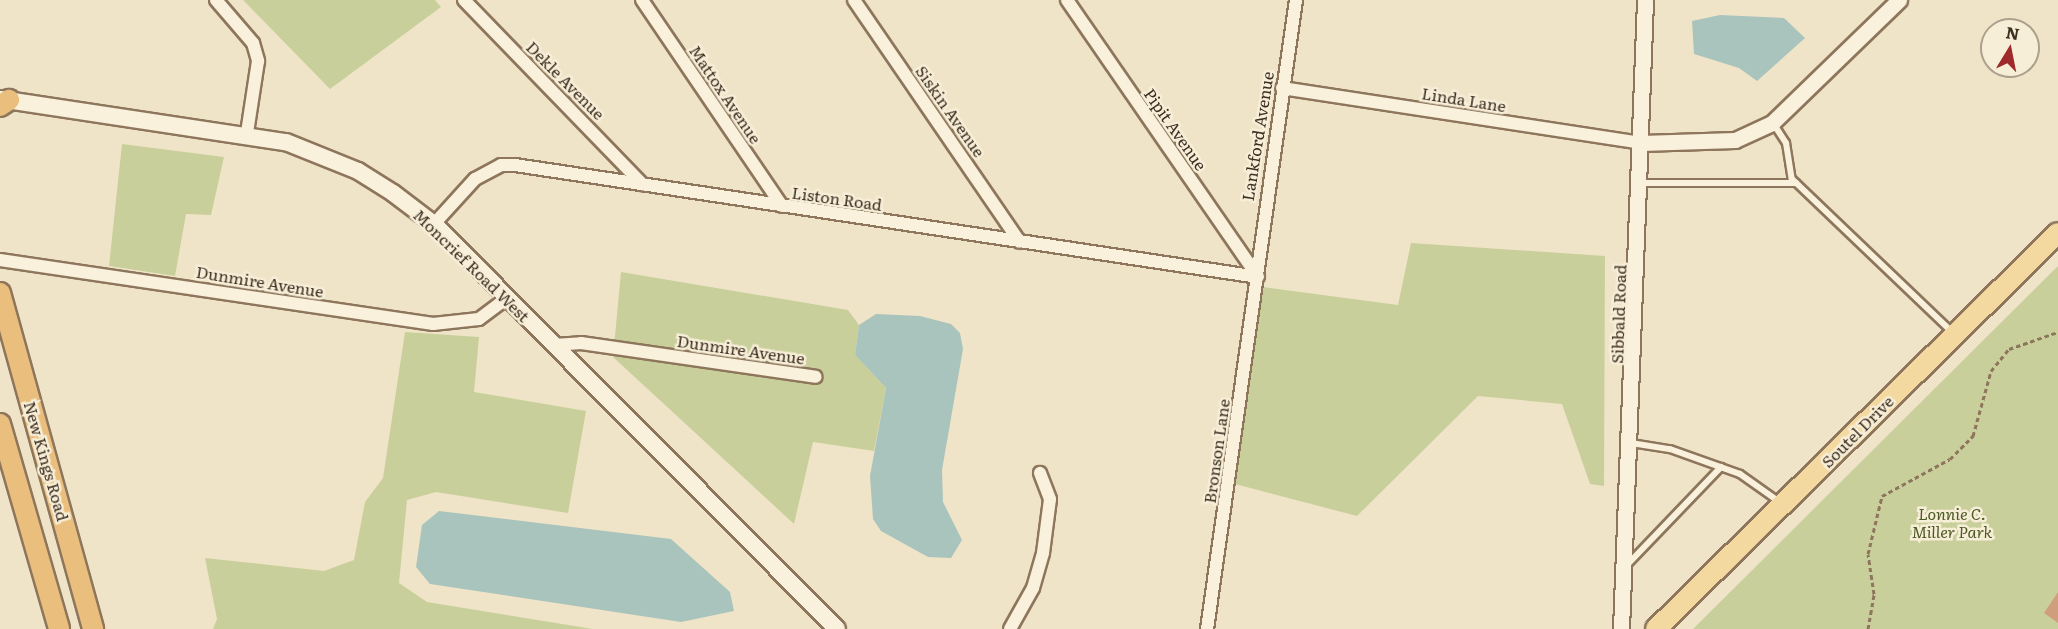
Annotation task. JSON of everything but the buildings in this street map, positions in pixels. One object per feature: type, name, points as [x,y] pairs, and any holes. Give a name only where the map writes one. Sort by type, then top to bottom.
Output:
[{"type":"highway","name":"New Kings Road","points":[[0,293],[93,629]]},
{"type":"highway","points":[[0,424],[59,629]]},
{"type":"main road","name":"Moncrief Road West","points":[[3,101],[247,133],[286,142],[358,171],[434,224],[837,629]]},
{"type":"main road","name":"Soutel Drive","points":[[1656,629],[2058,233]]},
{"type":"street","points":[[216,0],[256,52],[247,133]]},
{"type":"street","name":"Dekle Avenue","points":[[464,0],[643,185]]},
{"type":"street","name":"Mattox Avenue","points":[[642,0],[782,206]]},
{"type":"street","name":"Siskin Avenue","points":[[854,0],[1020,242]]},
{"type":"street","name":"Pipit Avenue","points":[[1066,0],[1258,277]]},
{"type":"street","name":"Lankford Avenue","points":[[1258,277],[1260,226],[1296,0]]},
{"type":"street","name":"Sibbald Road","points":[[1621,629],[1641,183],[1645,0]]},
{"type":"street","points":[[1641,142],[1726,141],[1772,123],[1899,0]]},
{"type":"street","name":"Linda Lane","points":[[1282,87],[1641,142]]},
{"type":"street","name":"Liston Road","points":[[434,224],[475,179],[501,165],[1258,277]]},
{"type":"street","name":"Dunmire Avenue","points":[[0,260],[433,324],[479,319],[507,298]]},
{"type":"street","name":"Bronson Lane","points":[[1207,629],[1258,277]]},
{"type":"street","name":"Dunmire Avenue","points":[[554,345],[581,343],[816,377]]},
{"type":"street","points":[[1010,629],[1033,588],[1044,553],[1050,499],[1040,473]]},
{"type":"lane","points":[[1772,123],[1782,134],[1787,166],[1796,183],[1955,335]]},
{"type":"lane","points":[[1641,183],[1796,183]]},
{"type":"lane","points":[[1631,443],[1670,449],[1721,467],[1765,489],[1783,505]]},
{"type":"lane","points":[[1624,568],[1721,467]]},
{"type":"path","points":[[1868,629],[1874,594],[1868,554],[1882,496],[1950,459],[1973,436],[1991,371],[2009,349],[2058,332]]},
{"type":"green space","points":[[243,0],[435,0],[441,7],[330,89]]},
{"type":"green space","points":[[122,144],[224,157],[211,215],[186,214],[175,276],[109,266]]},
{"type":"green space","points":[[1411,243],[1605,256],[1604,486],[1590,484],[1562,404],[1478,396],[1357,516],[1235,484],[1263,287],[1398,305]]},
{"type":"green space","name":"Lonnie C. Miller Park","points":[[2058,266],[2058,629],[1693,629]]},
{"type":"green space","points":[[621,272],[848,310],[859,325],[855,355],[886,388],[874,451],[813,442],[794,524],[613,357]]},
{"type":"green space","points":[[405,332],[479,337],[474,392],[586,411],[568,513],[436,492],[407,500],[399,583],[427,602],[593,629],[213,629],[217,619],[205,558],[324,571],[354,560],[365,502],[383,478]]},
{"type":"water","points":[[1720,15],[1784,18],[1805,38],[1757,81],[1739,68],[1694,54],[1692,21]]},
{"type":"water","points":[[876,314],[920,316],[951,324],[960,333],[963,349],[942,470],[943,502],[962,540],[951,558],[928,557],[881,531],[873,519],[870,476],[886,388],[855,355],[859,325]]},
{"type":"water","points":[[439,511],[671,539],[730,592],[734,611],[681,622],[430,584],[416,567],[422,525]]}]
